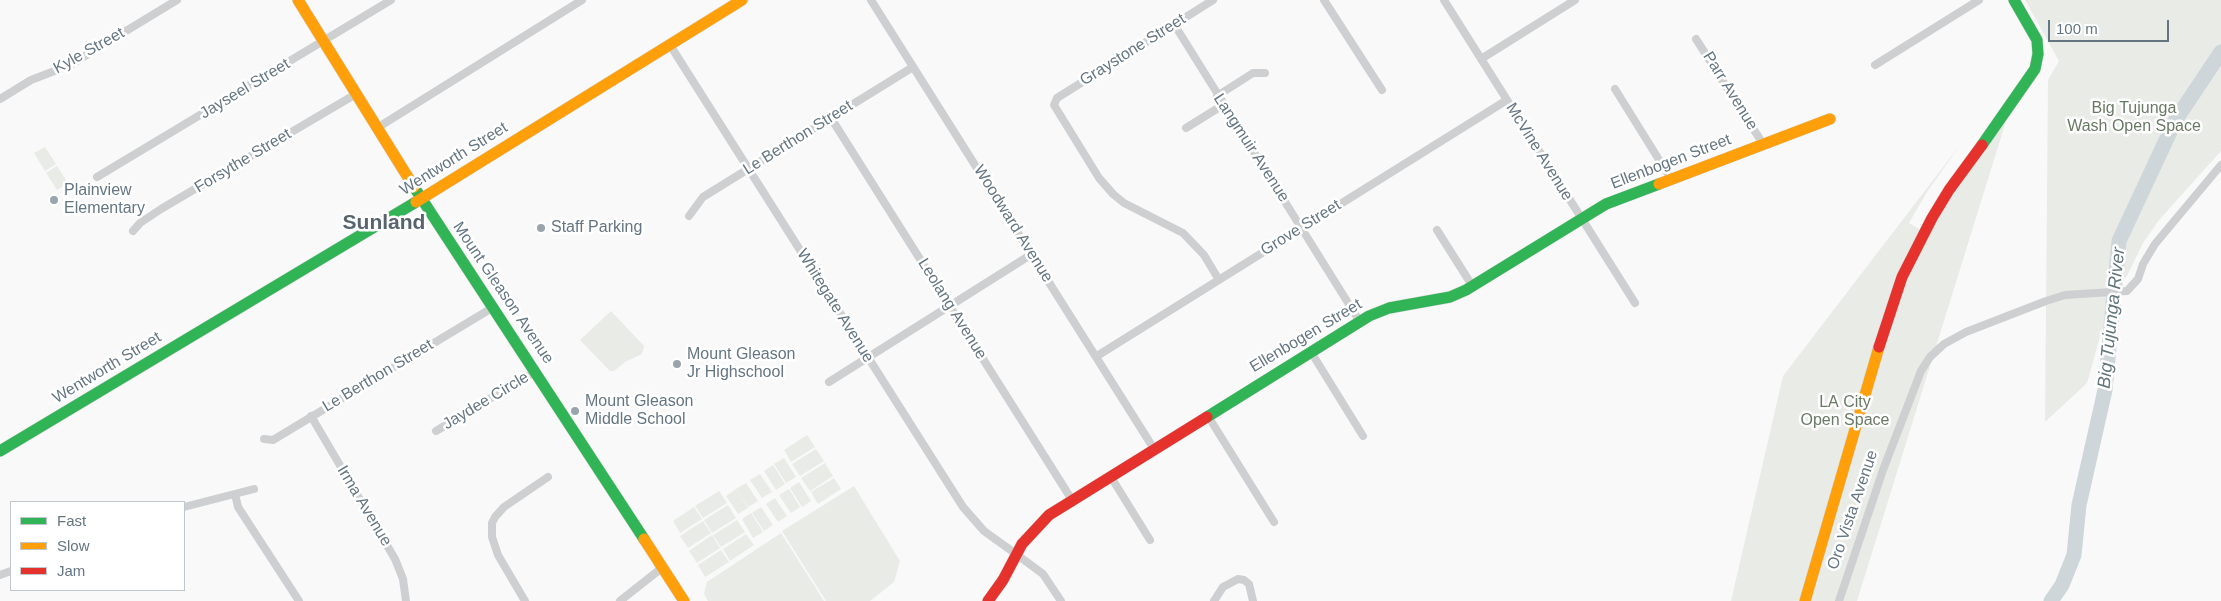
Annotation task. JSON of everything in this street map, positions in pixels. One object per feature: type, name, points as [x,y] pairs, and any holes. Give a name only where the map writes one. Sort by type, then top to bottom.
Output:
[{"type":"street","name":"Kyle Street","points":[[0,99],[31,80],[70,65],[177,0]]},
{"type":"street","name":"Mount Gleason Avenue","points":[[298,0],[421,199],[492,308],[536,371],[684,601]]},
{"type":"street","name":"Jayseel Street","points":[[97,177],[392,0]]},
{"type":"street","points":[[377,128],[582,0]]},
{"type":"street","name":"Wentworth Street","points":[[0,451],[421,199],[742,0]]},
{"type":"street","name":"Woodward Avenue","points":[[871,0],[1154,449]]},
{"type":"street","name":"Graystone Street","points":[[1213,0],[1054,102],[1055,109],[1109,190],[1124,203],[1183,233],[1204,255],[1219,280]]},
{"type":"street","points":[[1324,0],[1382,90]]},
{"type":"street","name":"McVine Avenue","points":[[1444,0],[1635,303]]},
{"type":"street","points":[[1481,59],[1575,0]]},
{"type":"street","points":[[1875,65],[1979,0]]},
{"type":"street","points":[[1805,601],[1893,299],[1932,218],[2035,69],[2038,47],[2034,33],[2014,0]]},
{"type":"street","name":"Langmuir Avenue","points":[[1174,24],[1217,96],[1360,322]]},
{"type":"street","name":"Parr Avenue","points":[[1696,39],[1763,144]]},
{"type":"street","name":"Whitegate Avenue","points":[[670,45],[963,507],[984,531],[1043,574],[1061,601]]},
{"type":"street","name":"Le Berthon Street","points":[[689,216],[704,197],[913,67]]},
{"type":"street","points":[[1217,96],[1253,73],[1265,73]]},
{"type":"street","points":[[1615,89],[1671,179]]},
{"type":"street","name":"Forsythe Street","points":[[133,231],[147,218],[356,94]]},
{"type":"street","name":"Grove Street","points":[[1096,356],[1506,100]]},
{"type":"street","points":[[1186,128],[1223,105]]},
{"type":"street","name":"Leolang Avenue","points":[[831,118],[1072,500]]},
{"type":"street","name":"Ellenbogen Street","points":[[988,601],[1003,580],[1016,554],[1040,523],[1072,500],[1360,322],[1389,308],[1450,297],[1473,287],[1611,202],[1830,119]]},
{"type":"street","name":"Oro Vista Avenue","points":[[1839,601],[1883,470],[1922,371],[1930,357],[1944,344],[1966,332],[2046,301],[2065,295],[2127,292],[2138,279],[2143,264],[2155,244],[2221,165]]},
{"type":"street","points":[[1437,230],[1473,287]]},
{"type":"street","points":[[828,382],[1032,254]]},
{"type":"street","name":"Le Berthon Street","points":[[264,439],[273,440],[492,308]]},
{"type":"street","points":[[1310,352],[1364,436]]},
{"type":"street","name":"Jaydee Circle","points":[[436,431],[536,371]]},
{"type":"street","name":"Irma Avenue","points":[[311,416],[395,559],[402,579],[406,601]]},
{"type":"street","points":[[1208,416],[1274,522]]},
{"type":"street","points":[[1111,476],[1150,540]]},
{"type":"street","points":[[525,601],[498,555],[492,537],[492,523],[494,517],[504,507],[548,477]]},
{"type":"street","points":[[185,507],[254,489]]},
{"type":"street","points":[[235,494],[238,507],[299,601]]},
{"type":"street","points":[[620,601],[663,567]]},
{"type":"street","points":[[1214,601],[1223,586],[1238,579],[1244,580],[1249,584],[1253,601]]},
{"type":"green space","name":"Big Tujunga Wash Open Space","points":[[2025,0],[2221,0],[2221,151],[2159,220],[2143,243],[2127,276],[2116,286],[2109,288],[2111,298],[2087,383],[2045,422],[2048,80],[2059,61]]},
{"type":"green space","name":"LA City Open Space","points":[[2011,105],[1857,601],[1731,601],[1783,376],[1960,145],[1927,192],[1909,223],[1922,231]]},
{"type":"green space","points":[[45,147],[56,164],[45,171],[34,153]]},
{"type":"green space","points":[[57,166],[68,183],[57,190],[46,173]]},
{"type":"green space","points":[[611,311],[644,346],[642,354],[625,362],[614,371],[610,371],[580,340]]},
{"type":"green space","points":[[807,435],[815,447],[791,462],[784,450]]},
{"type":"green space","points":[[816,449],[824,461],[800,476],[792,464]]},
{"type":"green space","points":[[784,458],[796,477],[786,483],[774,464]]},
{"type":"green space","points":[[825,463],[833,476],[810,491],[801,478]]},
{"type":"green space","points":[[773,465],[785,484],[776,490],[764,471]]},
{"type":"green space","points":[[760,474],[772,492],[762,498],[750,480]]},
{"type":"green space","points":[[834,478],[841,489],[818,504],[811,492]]},
{"type":"green space","points":[[799,482],[811,501],[802,507],[790,488]]},
{"type":"green space","points":[[746,483],[758,501],[748,507],[736,489]]},
{"type":"green space","points":[[854,486],[900,561],[894,582],[870,601],[826,601],[782,531]]},
{"type":"green space","points":[[736,489],[748,508],[738,514],[726,496]]},
{"type":"green space","points":[[789,489],[800,507],[791,513],[779,495]]},
{"type":"green space","points":[[719,491],[727,503],[703,518],[695,506]]},
{"type":"green space","points":[[775,498],[787,516],[778,522],[766,504]]},
{"type":"green space","points":[[728,505],[736,518],[712,533],[704,520]]},
{"type":"green space","points":[[694,507],[702,519],[680,533],[673,521]]},
{"type":"green space","points":[[761,507],[773,525],[764,531],[752,513]]},
{"type":"green space","points":[[751,513],[763,532],[753,538],[742,519]]},
{"type":"green space","points":[[737,520],[745,532],[721,547],[713,535]]},
{"type":"green space","points":[[703,521],[711,533],[688,548],[680,536]]},
{"type":"green space","points":[[781,533],[824,601],[708,601],[704,594],[707,582]]},
{"type":"green space","points":[[746,534],[754,545],[730,561],[723,549]]},
{"type":"green space","points":[[712,535],[720,548],[697,563],[689,551]]},
{"type":"green space","points":[[721,550],[729,562],[705,577],[698,565]]},
{"type":"waterway","name":"Big Tujunga River","points":[[2051,601],[2062,585],[2074,555],[2079,505],[2105,390],[2119,241],[2175,121],[2221,52]]},
{"type":"traffic: fast","points":[[1982,145],[2035,69],[2038,54],[2037,40],[2014,0]]},
{"type":"traffic: fast","points":[[1207,417],[1369,316],[1389,308],[1450,297],[1466,290],[1606,204],[1659,184]]},
{"type":"traffic: fast","points":[[414,187],[644,539]]},
{"type":"traffic: fast","points":[[0,451],[416,202]]},
{"type":"traffic: slow","points":[[298,0],[414,187]]},
{"type":"traffic: slow","points":[[416,202],[742,0]]},
{"type":"traffic: slow","points":[[1659,184],[1830,119]]},
{"type":"traffic: slow","points":[[1805,601],[1879,347]]},
{"type":"traffic: slow","points":[[644,539],[684,601]]},
{"type":"traffic: jam","points":[[1879,347],[1902,277],[1932,218],[1949,190],[1982,145]]},
{"type":"traffic: jam","points":[[988,601],[1003,580],[1022,544],[1049,515],[1207,417]]},
{"type":"place","name":"Plainview Elementary","points":[[54,200]]},
{"type":"place","name":"Staff Parking","points":[[541,228]]},
{"type":"place","name":"Mount Gleason Jr Highschool","points":[[677,364]]},
{"type":"place","name":"Mount Gleason Middle School","points":[[575,411]]},
{"type":"district","name":"Sunland","points":[[384,223]]}]
